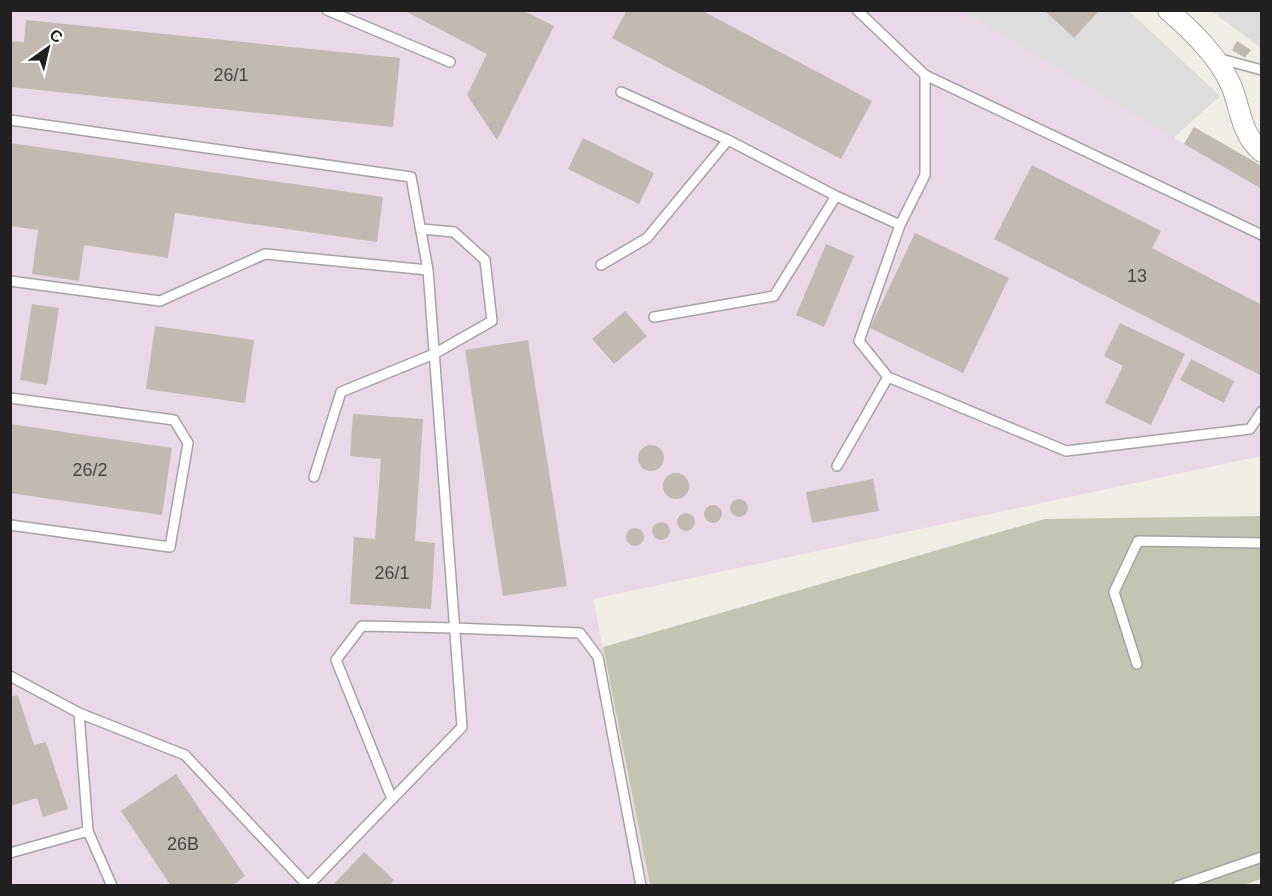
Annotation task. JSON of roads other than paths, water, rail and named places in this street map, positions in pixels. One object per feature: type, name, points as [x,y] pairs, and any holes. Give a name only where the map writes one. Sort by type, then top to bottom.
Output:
[{"type":"street","points":[[1168,10],[1215,57],[1231,85],[1241,121],[1253,144],[1262,152]]},
{"type":"lane","points":[[327,10],[450,62]]},
{"type":"lane","points":[[857,10],[926,75],[1262,235]]},
{"type":"lane","points":[[1215,57],[1262,70]]},
{"type":"lane","points":[[926,75],[925,175],[900,225],[859,341],[888,377],[1066,451],[1250,429],[1262,411]]},
{"type":"lane","points":[[621,92],[728,140],[836,196],[900,225]]},
{"type":"lane","points":[[10,120],[411,177],[428,270],[462,727],[308,885],[185,754],[79,713],[10,676]]},
{"type":"lane","points":[[601,265],[647,238],[728,140]]},
{"type":"lane","points":[[654,317],[774,296],[836,196]]},
{"type":"lane","points":[[314,477],[341,392],[434,354],[492,321],[485,260],[454,232],[421,229]]},
{"type":"lane","points":[[10,281],[160,301],[265,254],[428,270]]},
{"type":"lane","points":[[837,466],[888,377]]},
{"type":"lane","points":[[10,398],[174,420],[188,443],[170,547],[10,525]]},
{"type":"lane","points":[[1137,664],[1114,592],[1138,541],[1262,543]]},
{"type":"lane","points":[[392,799],[336,660],[362,626],[580,633],[598,657],[641,885]]},
{"type":"lane","points":[[79,713],[88,831],[112,885]]},
{"type":"lane","points":[[10,853],[88,831]]},
{"type":"lane","points":[[1178,885],[1262,857]]}]
